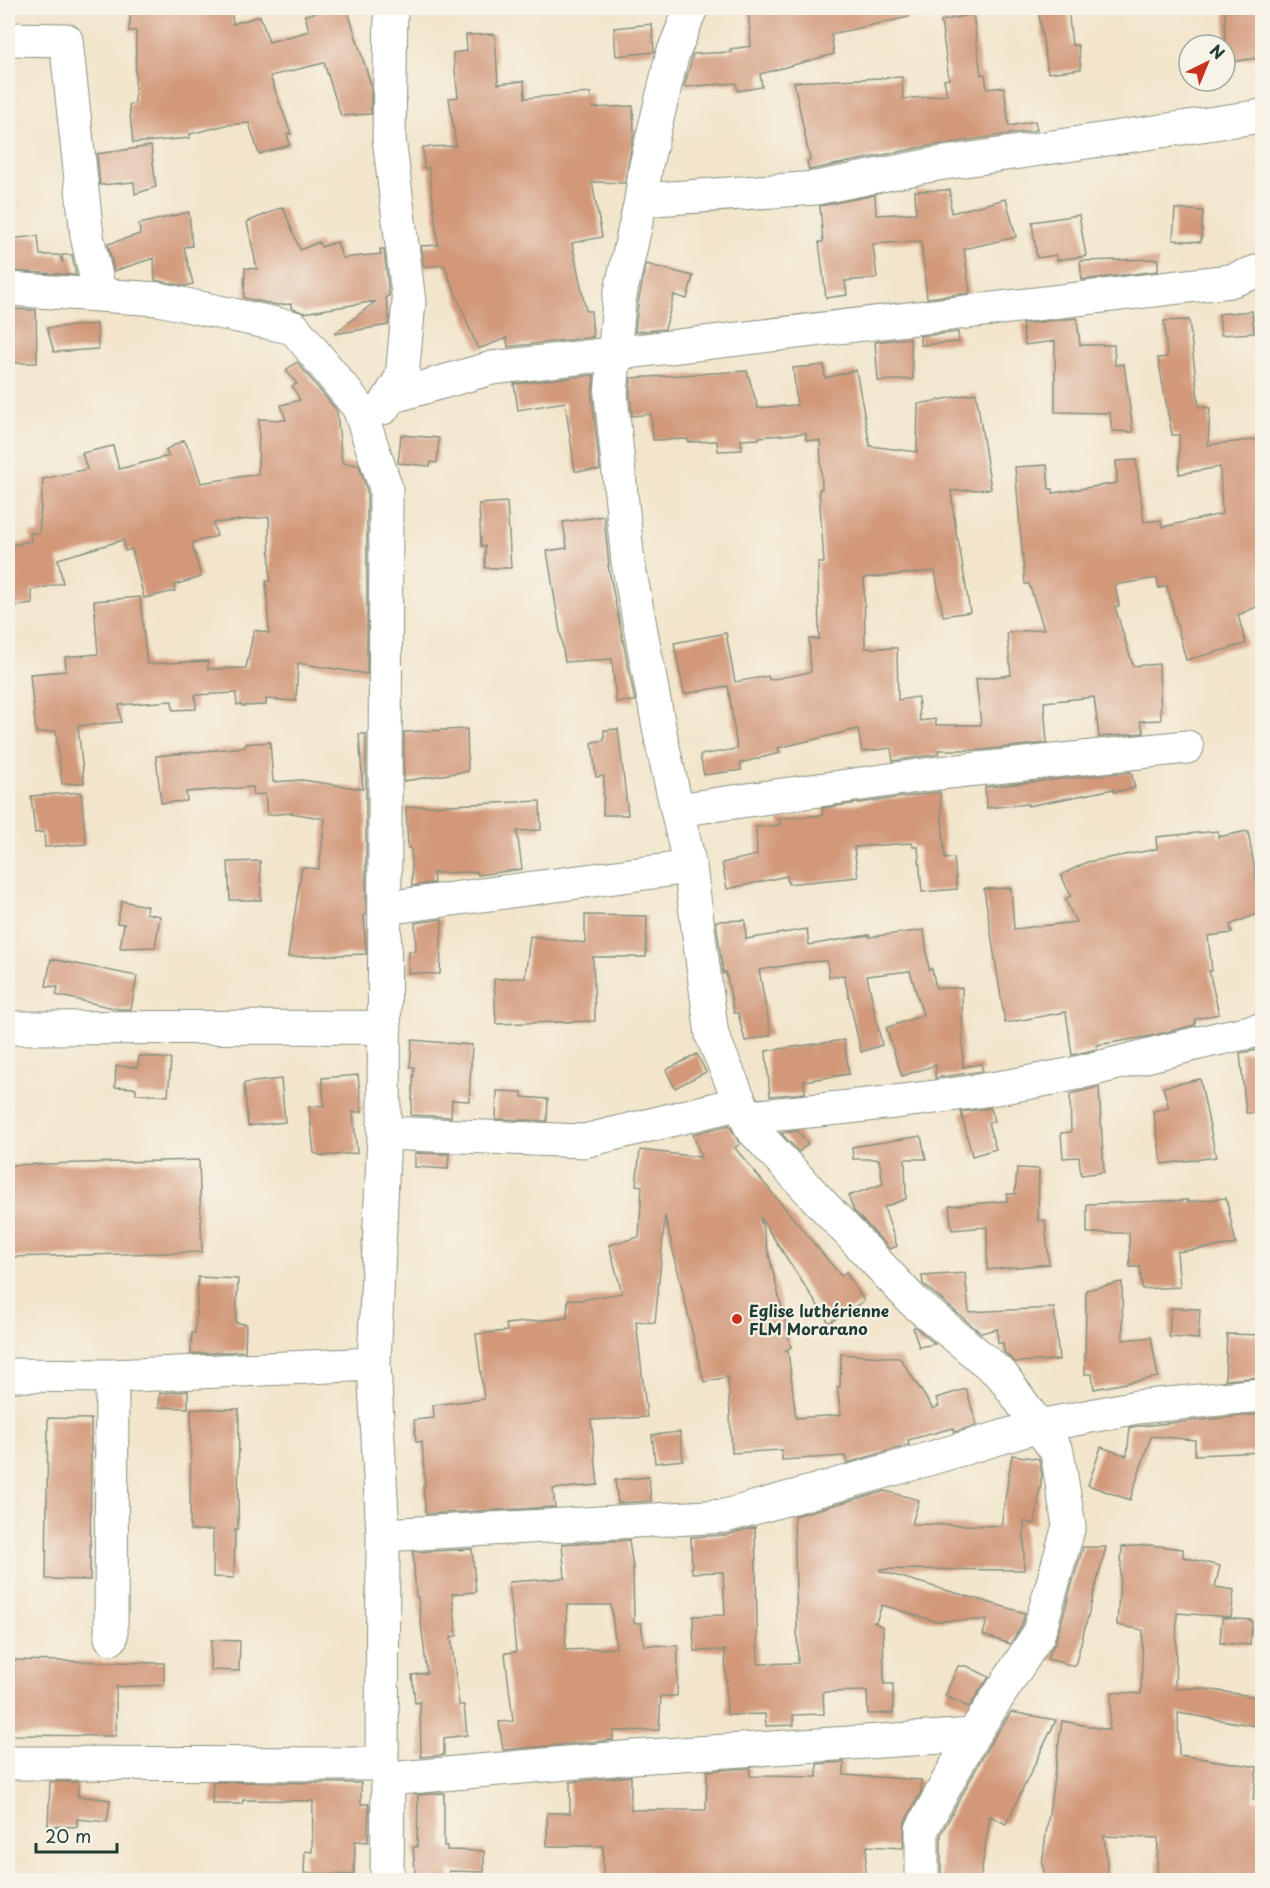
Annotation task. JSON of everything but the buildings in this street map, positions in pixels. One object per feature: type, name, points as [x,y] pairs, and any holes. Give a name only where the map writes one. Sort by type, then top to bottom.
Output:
[{"type":"street","points":[[367,435],[402,377],[409,302],[389,138],[391,8]]},
{"type":"street","points":[[691,8],[672,56],[646,165],[641,200],[619,300],[611,395],[628,562],[690,867],[712,1035],[751,1128],[913,1301],[1002,1375],[1057,1452],[1069,1526],[1038,1635],[973,1735],[922,1829],[922,1881]]},
{"type":"street","points":[[8,39],[66,40],[87,236],[100,295]]},
{"type":"street","points":[[641,200],[816,188],[931,165],[1263,116]]},
{"type":"street","points":[[390,397],[492,368],[1230,281],[1263,270]]},
{"type":"street","points":[[8,289],[158,299],[294,328],[359,408],[386,488],[384,1133],[374,1364],[383,1535],[387,1881]]},
{"type":"street","points":[[677,810],[939,773],[1187,747]]},
{"type":"street","points":[[385,908],[690,867]]},
{"type":"street","points":[[8,1028],[385,1026]]},
{"type":"street","points":[[384,1133],[584,1142],[744,1110],[900,1102],[1062,1076],[1231,1035],[1263,1030]]},
{"type":"street","points":[[8,1375],[112,1376],[374,1364]]},
{"type":"street","points":[[111,1638],[112,1376]]},
{"type":"street","points":[[383,1535],[725,1516],[1039,1426],[1137,1407],[1263,1395]]},
{"type":"street","points":[[8,1763],[385,1771],[973,1735]]},
{"type":"place","name":"Eglise luthérienne FLM Morarano","points":[[737,1319]]}]
